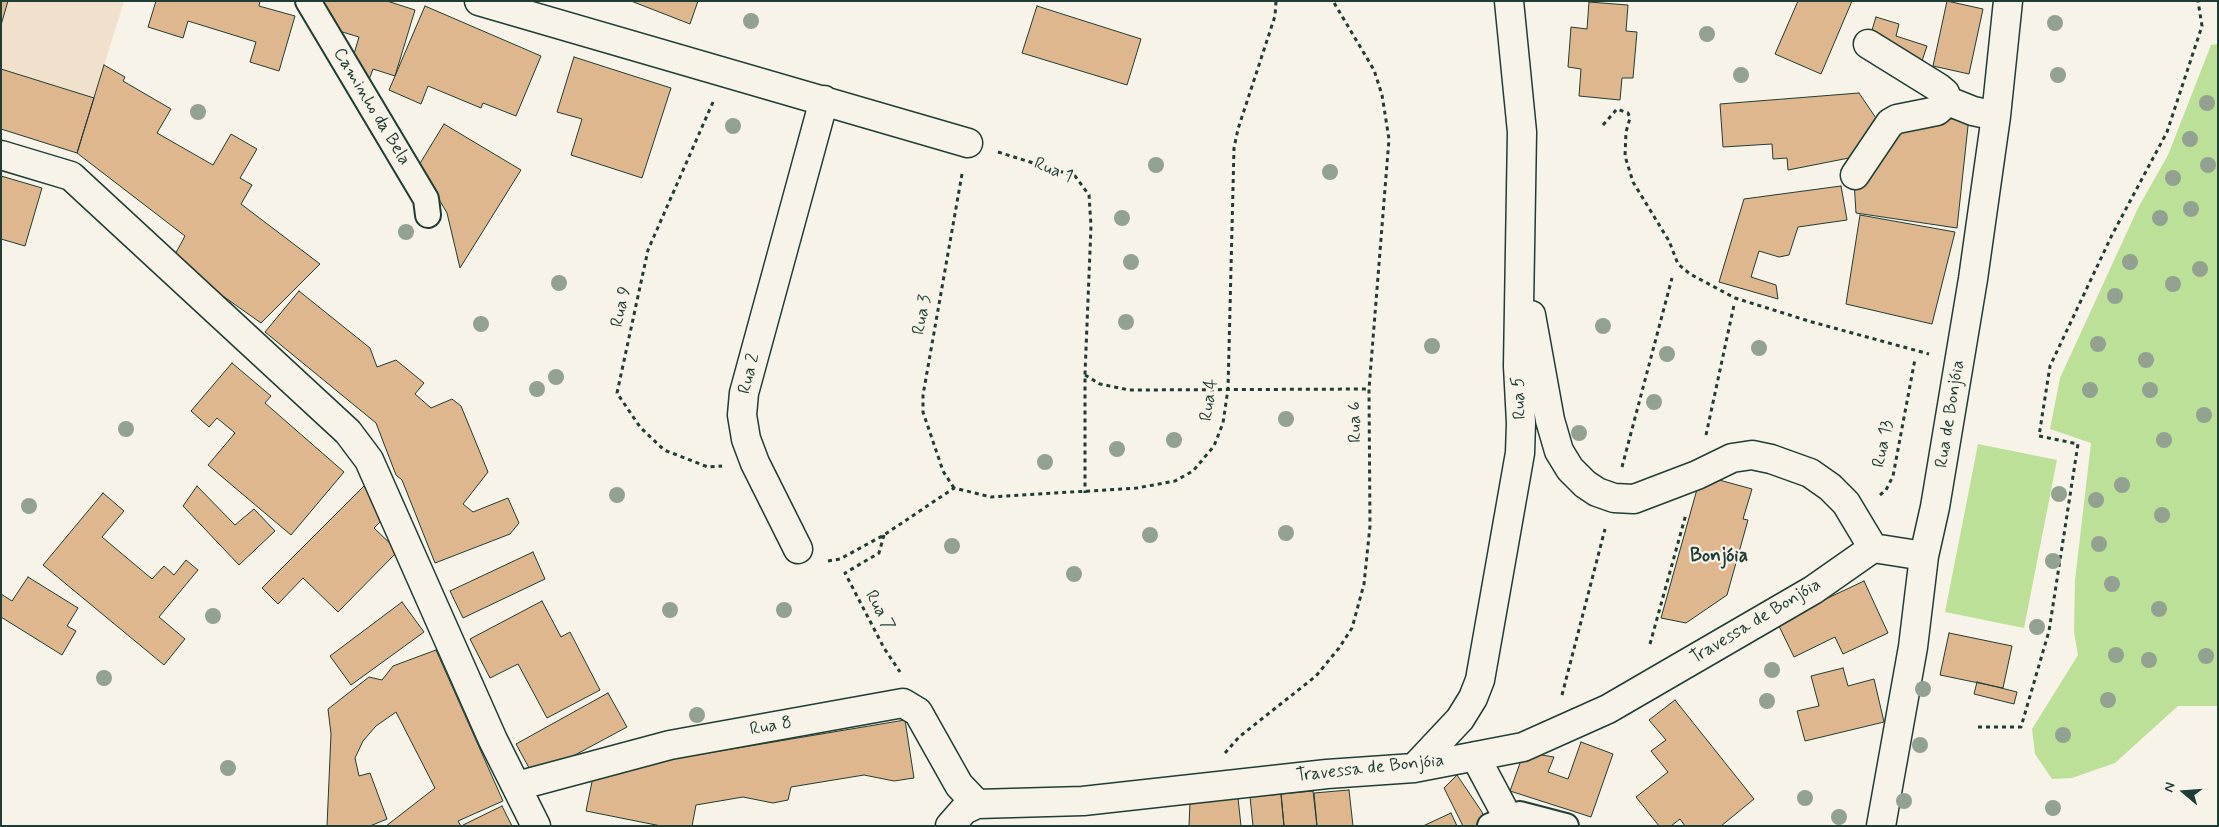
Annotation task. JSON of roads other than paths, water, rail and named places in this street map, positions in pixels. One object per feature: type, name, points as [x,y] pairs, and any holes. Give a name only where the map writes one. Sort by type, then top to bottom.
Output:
[{"type":"street","name":"Caminho da Bela","points":[[308,1],[426,199],[428,215]]},
{"type":"street","points":[[479,1],[968,143]]},
{"type":"street","name":"Rua 5","points":[[1414,768],[1460,719],[1473,698],[1480,680],[1520,453],[1521,422],[1518,366],[1522,132],[1509,1]]},
{"type":"street","name":"Rua de Bonjóia","points":[[1882,826],[1913,647],[1924,556],[1935,507],[1960,360],[1996,116],[2008,1]]},
{"type":"street","points":[[1868,44],[1939,88],[1945,93],[1948,101],[1973,111],[1996,116]]},
{"type":"street","name":"Rua 2","points":[[798,549],[755,463],[746,439],[742,415],[744,393],[824,100]]},
{"type":"street","points":[[1855,175],[1890,124],[1908,116],[1937,111],[1948,101]]},
{"type":"street","points":[[1,155],[71,176],[348,432],[368,460],[493,740],[536,826]]},
{"type":"street","points":[[1521,262],[1550,420],[1559,451],[1570,469],[1584,484],[1597,492],[1614,498],[1634,499],[1732,458],[1752,455],[1791,465],[1810,473],[1830,487],[1846,503],[1873,548],[1924,556]]},
{"type":"street","name":"Travessa de Bonjóia","points":[[977,804],[1083,800],[1192,787],[1414,768],[1523,747],[1608,709],[1814,590],[1873,548]]},
{"type":"street","name":"Rua 8","points":[[517,786],[670,745],[903,703],[918,712],[959,785],[977,804]]},
{"type":"street","points":[[1475,756],[1499,822],[1520,814],[1566,826]]},
{"type":"street","points":[[950,826],[964,810],[977,804]]},
{"type":"district","name":"Bonjóia","points":[[1719,557]]}]
